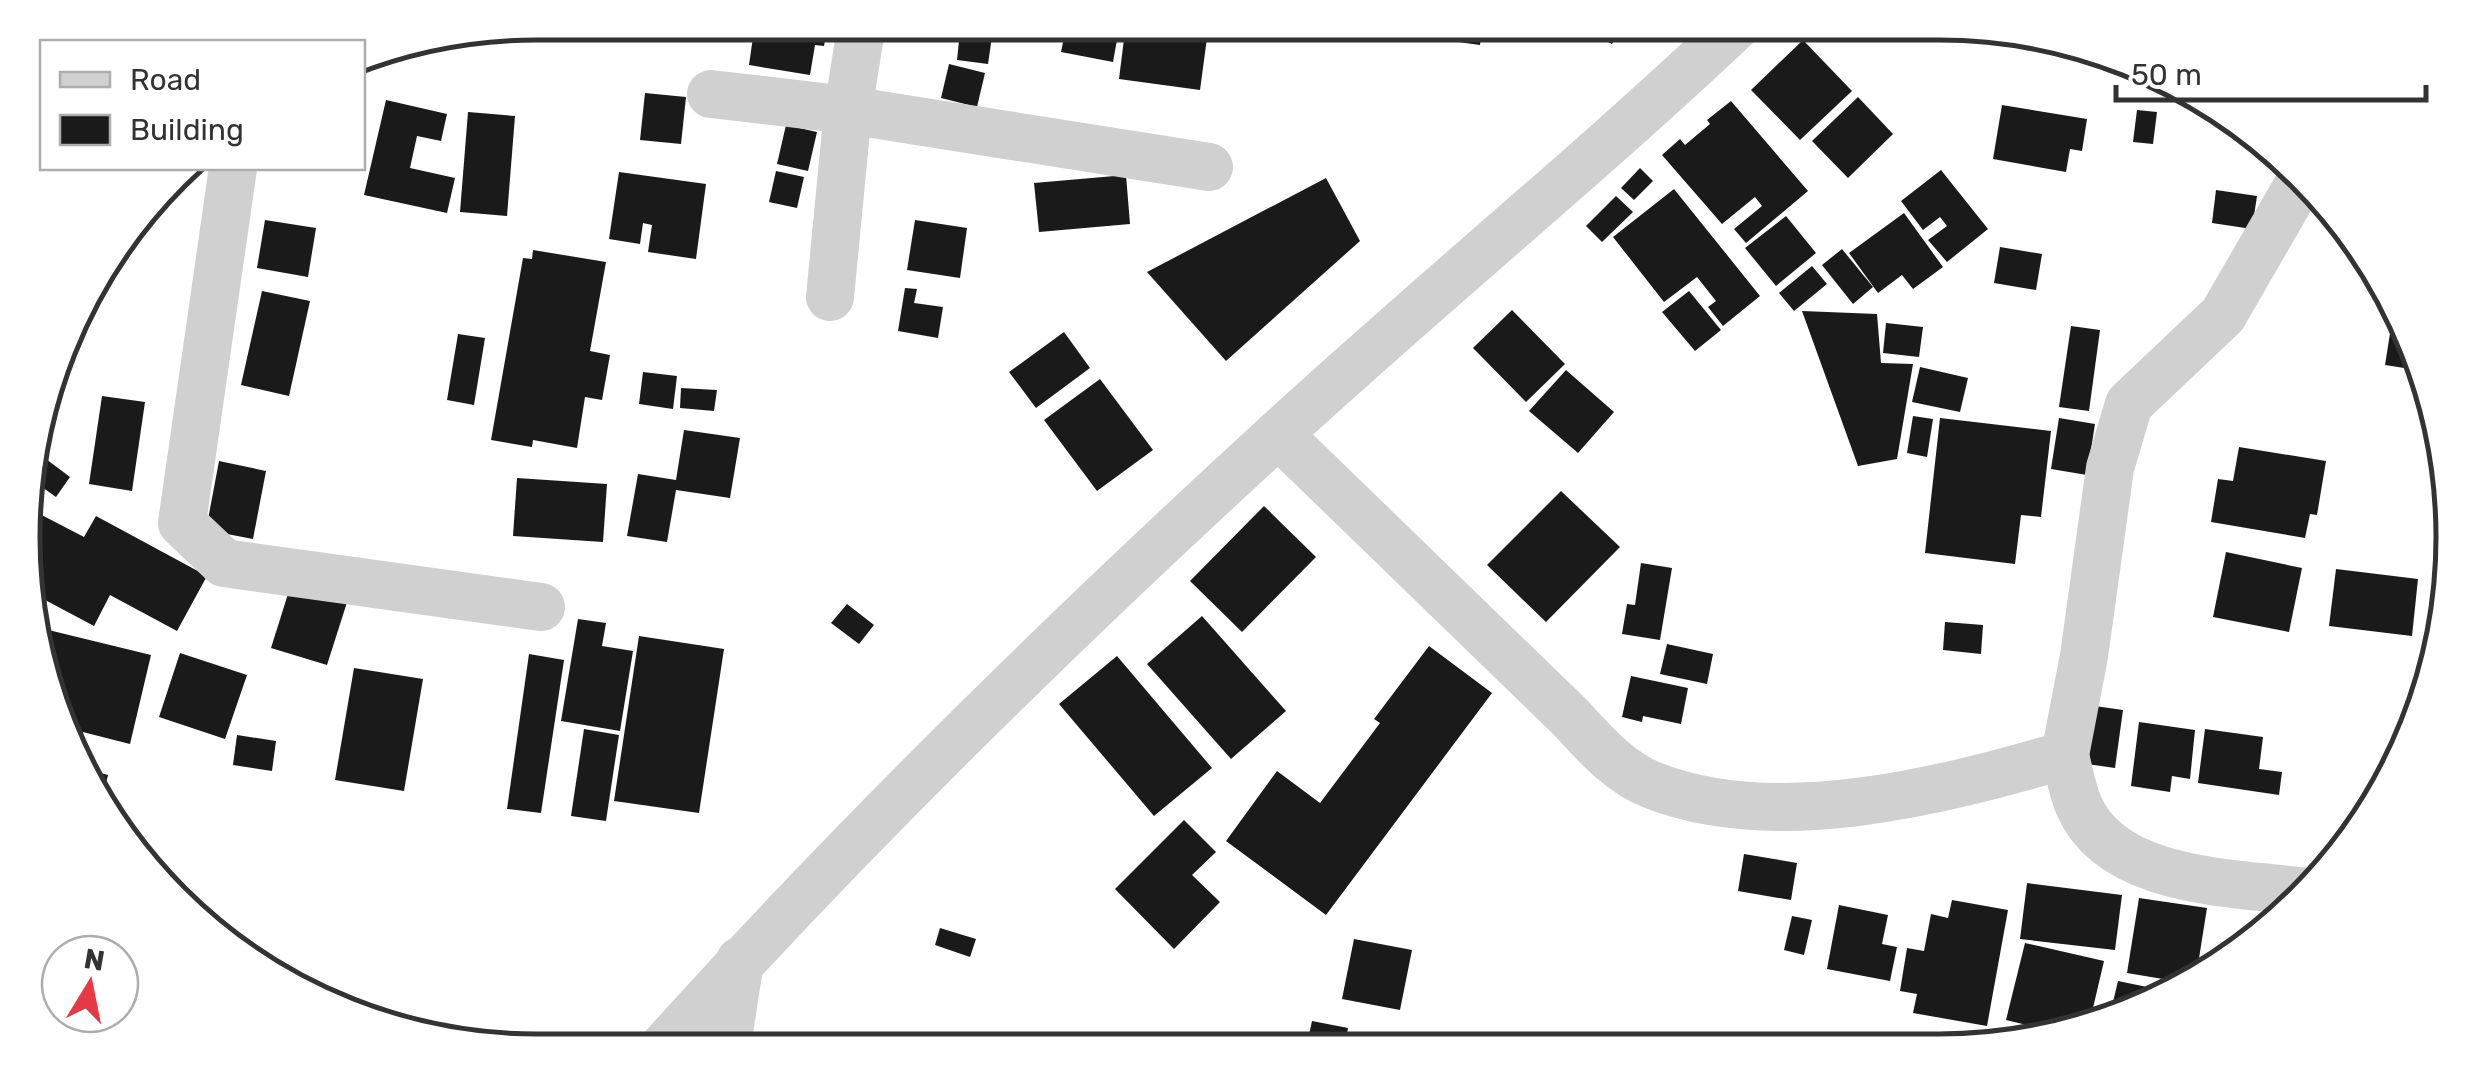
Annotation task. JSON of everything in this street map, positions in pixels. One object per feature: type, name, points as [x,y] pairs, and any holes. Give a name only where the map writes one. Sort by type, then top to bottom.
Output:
[{"type":"street","points":[[830,297],[848,110],[859,40]]},
{"type":"street","points":[[675,1034],[740,961],[983,710],[1278,434],[1637,119],[1720,40]]},
{"type":"street","points":[[711,94],[848,110],[1209,167]]},
{"type":"street","points":[[232,170],[182,524],[224,563],[541,608]]},
{"type":"street","points":[[2288,890],[2158,872],[2104,842],[2080,808],[2064,754],[2084,656],[2110,468],[2129,404],[2223,315],[2295,191]]},
{"type":"street","points":[[1278,434],[1604,755],[1650,784],[1726,805],[1803,808],[1916,791],[2064,754]]},
{"type":"street","points":[[729,1034],[740,961]]},
{"type":"building","points":[[753,40],[825,40],[824,46],[815,45],[810,75],[749,65]]},
{"type":"building","points":[[952,40],[992,40],[988,64],[957,60],[959,41]]},
{"type":"building","points":[[1063,40],[1117,40],[1113,62],[1061,52]]},
{"type":"building","points":[[1124,40],[1207,40],[1200,90],[1119,79]]},
{"type":"building","points":[[1444,40],[1481,40],[1480,45]]},
{"type":"building","points":[[1803,40],[1852,91],[1800,140],[1751,90]]},
{"type":"building","points":[[949,64],[985,73],[977,107],[941,98]]},
{"type":"building","points":[[645,93],[686,97],[681,144],[640,140]]},
{"type":"building","points":[[1858,97],[1893,134],[1848,178],[1812,141]]},
{"type":"building","points":[[386,100],[447,114],[441,141],[417,136],[410,168],[455,178],[447,213],[364,195]]},
{"type":"building","points":[[1731,101],[1808,191],[1746,243],[1734,229],[1762,206],[1755,197],[1722,224],[1662,155],[1680,139],[1685,145]]},
{"type":"building","points":[[2002,105],[2087,119],[2082,151],[2070,149],[2066,172],[1993,159]]},
{"type":"building","points":[[2137,110],[2157,112],[2153,144],[2133,142]]},
{"type":"building","points":[[468,112],[515,116],[507,216],[460,212]]},
{"type":"building","points":[[786,125],[817,132],[808,171],[777,164]]},
{"type":"building","points":[[1640,168],[1653,181],[1634,200],[1621,188]]},
{"type":"building","points":[[1941,170],[1988,229],[1947,262],[1928,240],[1947,226],[1940,217],[1923,230],[1901,201]]},
{"type":"building","points":[[776,171],[804,177],[797,208],[769,202]]},
{"type":"building","points":[[619,172],[706,184],[696,259],[648,252],[652,225],[643,223],[640,244],[609,239]]},
{"type":"building","points":[[1126,175],[1130,224],[1039,232],[1034,183]]},
{"type":"building","points":[[1326,178],[1360,241],[1226,361],[1147,272]]},
{"type":"building","points":[[1674,189],[1760,296],[1723,326],[1708,307],[1716,301],[1697,277],[1664,302],[1613,237]]},
{"type":"building","points":[[2216,190],[2257,196],[2252,229],[2212,223]]},
{"type":"building","points":[[1616,196],[1633,212],[1602,242],[1586,226]]},
{"type":"building","points":[[1904,213],[1943,267],[1913,289],[1902,275],[1878,293],[1849,253]]},
{"type":"building","points":[[1786,216],[1816,253],[1776,286],[1745,248]]},
{"type":"building","points":[[265,220],[316,228],[308,277],[257,268]]},
{"type":"building","points":[[915,220],[967,228],[960,278],[907,270]]},
{"type":"building","points":[[2000,247],[2042,254],[2036,290],[1994,283]]},
{"type":"building","points":[[1842,249],[1873,287],[1853,304],[1822,265]]},
{"type":"building","points":[[533,250],[606,262],[590,351],[610,355],[602,400],[585,397],[577,448],[533,440],[532,447],[491,440],[523,258],[532,259]]},
{"type":"building","points":[[1812,266],[1827,284],[1794,311],[1779,293]]},
{"type":"building","points":[[905,288],[917,289],[914,303],[943,307],[938,338],[898,331]]},
{"type":"building","points":[[262,291],[310,301],[289,396],[241,385]]},
{"type":"building","points":[[1689,291],[1721,330],[1695,351],[1662,312]]},
{"type":"building","points":[[1512,310],[1565,364],[1526,402],[1473,348]]},
{"type":"building","points":[[1802,311],[1877,314],[1881,363],[1913,364],[1897,459],[1858,466]]},
{"type":"building","points":[[1886,323],[1923,327],[1919,357],[1883,353]]},
{"type":"building","points":[[2071,326],[2100,330],[2089,411],[2059,407]]},
{"type":"building","points":[[2391,330],[2407,368],[2385,365]]},
{"type":"building","points":[[1064,332],[1090,368],[1036,408],[1009,372]]},
{"type":"building","points":[[458,334],[485,338],[474,405],[447,400]]},
{"type":"building","points":[[1920,367],[1968,378],[1960,412],[1912,402]]},
{"type":"building","points":[[1566,370],[1614,412],[1578,453],[1529,411]]},
{"type":"building","points":[[643,372],[677,376],[673,409],[639,404]]},
{"type":"building","points":[[1100,379],[1153,450],[1097,491],[1044,420]]},
{"type":"building","points":[[681,388],[717,390],[714,411],[680,408]]},
{"type":"building","points":[[102,396],[145,402],[132,491],[89,484]]},
{"type":"building","points":[[1913,416],[1933,419],[1927,457],[1907,453]]},
{"type":"building","points":[[1940,418],[2051,431],[2041,517],[2021,515],[2015,564],[1925,553]]},
{"type":"building","points":[[2059,418],[2095,424],[2087,475],[2051,469]]},
{"type":"building","points":[[684,430],[740,438],[730,498],[676,490],[667,542],[627,536],[638,474],[676,480]]},
{"type":"building","points":[[2239,447],[2326,461],[2317,515],[2310,514],[2305,538],[2211,522],[2218,479],[2233,481]]},
{"type":"building","points":[[46,459],[70,477],[56,497],[43,487]]},
{"type":"building","points":[[219,461],[266,471],[253,539],[206,530]]},
{"type":"building","points":[[517,478],[607,484],[603,542],[513,536]]},
{"type":"building","points":[[1561,491],[1620,547],[1546,622],[1487,565]]},
{"type":"building","points":[[1264,506],[1316,557],[1242,632],[1190,581]]},
{"type":"building","points":[[41,515],[84,537],[96,516],[207,576],[177,631],[110,595],[94,626],[44,599]]},
{"type":"building","points":[[2226,552],[2302,568],[2289,632],[2213,617]]},
{"type":"building","points":[[1641,563],[1672,568],[1660,640],[1622,634],[1627,604],[1635,605]]},
{"type":"building","points":[[2336,569],[2418,579],[2412,636],[2329,626]]},
{"type":"building","points":[[293,578],[349,596],[327,665],[271,648]]},
{"type":"building","points":[[847,604],[874,625],[859,644],[831,623]]},
{"type":"building","points":[[1202,616],[1286,711],[1231,759],[1147,664]]},
{"type":"building","points":[[578,619],[606,623],[602,646],[633,651],[620,731],[561,721]]},
{"type":"building","points":[[1945,622],[1983,625],[1981,654],[1943,650]]},
{"type":"building","points":[[49,630],[151,655],[130,744],[80,731],[66,697]]},
{"type":"building","points":[[639,636],[724,649],[699,813],[614,801]]},
{"type":"building","points":[[1667,644],[1713,654],[1707,684],[1660,674]]},
{"type":"building","points":[[1429,646],[1492,693],[1326,915],[1226,841],[1277,771],[1320,803],[1380,723],[1374,719]]},
{"type":"building","points":[[180,653],[247,675],[225,739],[159,717]]},
{"type":"building","points":[[529,654],[564,660],[541,813],[507,809]]},
{"type":"building","points":[[1117,656],[1212,768],[1154,816],[1059,704]]},
{"type":"building","points":[[354,668],[423,679],[404,791],[335,780]]},
{"type":"building","points":[[1631,676],[1688,688],[1681,724],[1643,716],[1642,722],[1622,717]]},
{"type":"building","points":[[2095,706],[2123,710],[2115,768],[2087,764]]},
{"type":"building","points":[[2139,722],[2195,730],[2190,779],[2172,776],[2170,792],[2131,786]]},
{"type":"building","points":[[584,729],[619,735],[606,821],[571,816]]},
{"type":"building","points":[[2205,729],[2263,737],[2259,769],[2282,772],[2279,795],[2198,783]]},
{"type":"building","points":[[237,735],[276,741],[272,771],[233,765]]},
{"type":"building","points":[[1184,820],[1216,852],[1192,875],[1220,902],[1174,949],[1115,889]]},
{"type":"building","points":[[1744,854],[1797,863],[1791,900],[1738,891]]},
{"type":"building","points":[[2027,883],[2122,895],[2115,950],[2020,939]]},
{"type":"building","points":[[2139,898],[2207,908],[2199,960],[2165,979],[2127,973]]},
{"type":"building","points":[[1952,900],[2008,910],[1987,1026],[1913,1013],[1917,994],[1900,991],[1907,948],[1924,951],[1931,914],[1948,918]]},
{"type":"building","points":[[1839,905],[1888,915],[1882,944],[1897,947],[1890,981],[1827,969]]},
{"type":"building","points":[[1792,916],[1812,920],[1804,955],[1784,950]]},
{"type":"building","points":[[940,928],[976,939],[970,957],[935,945]]},
{"type":"building","points":[[1354,939],[1412,950],[1400,1010],[1342,999]]},
{"type":"building","points":[[2025,943],[2104,961],[2093,1010],[2028,1025],[2006,1020]]},
{"type":"building","points":[[2118,981],[2147,987],[2147,988],[2113,1002]]},
{"type":"building","points":[[1312,1021],[1348,1028],[1347,1034],[1309,1034]]}]
